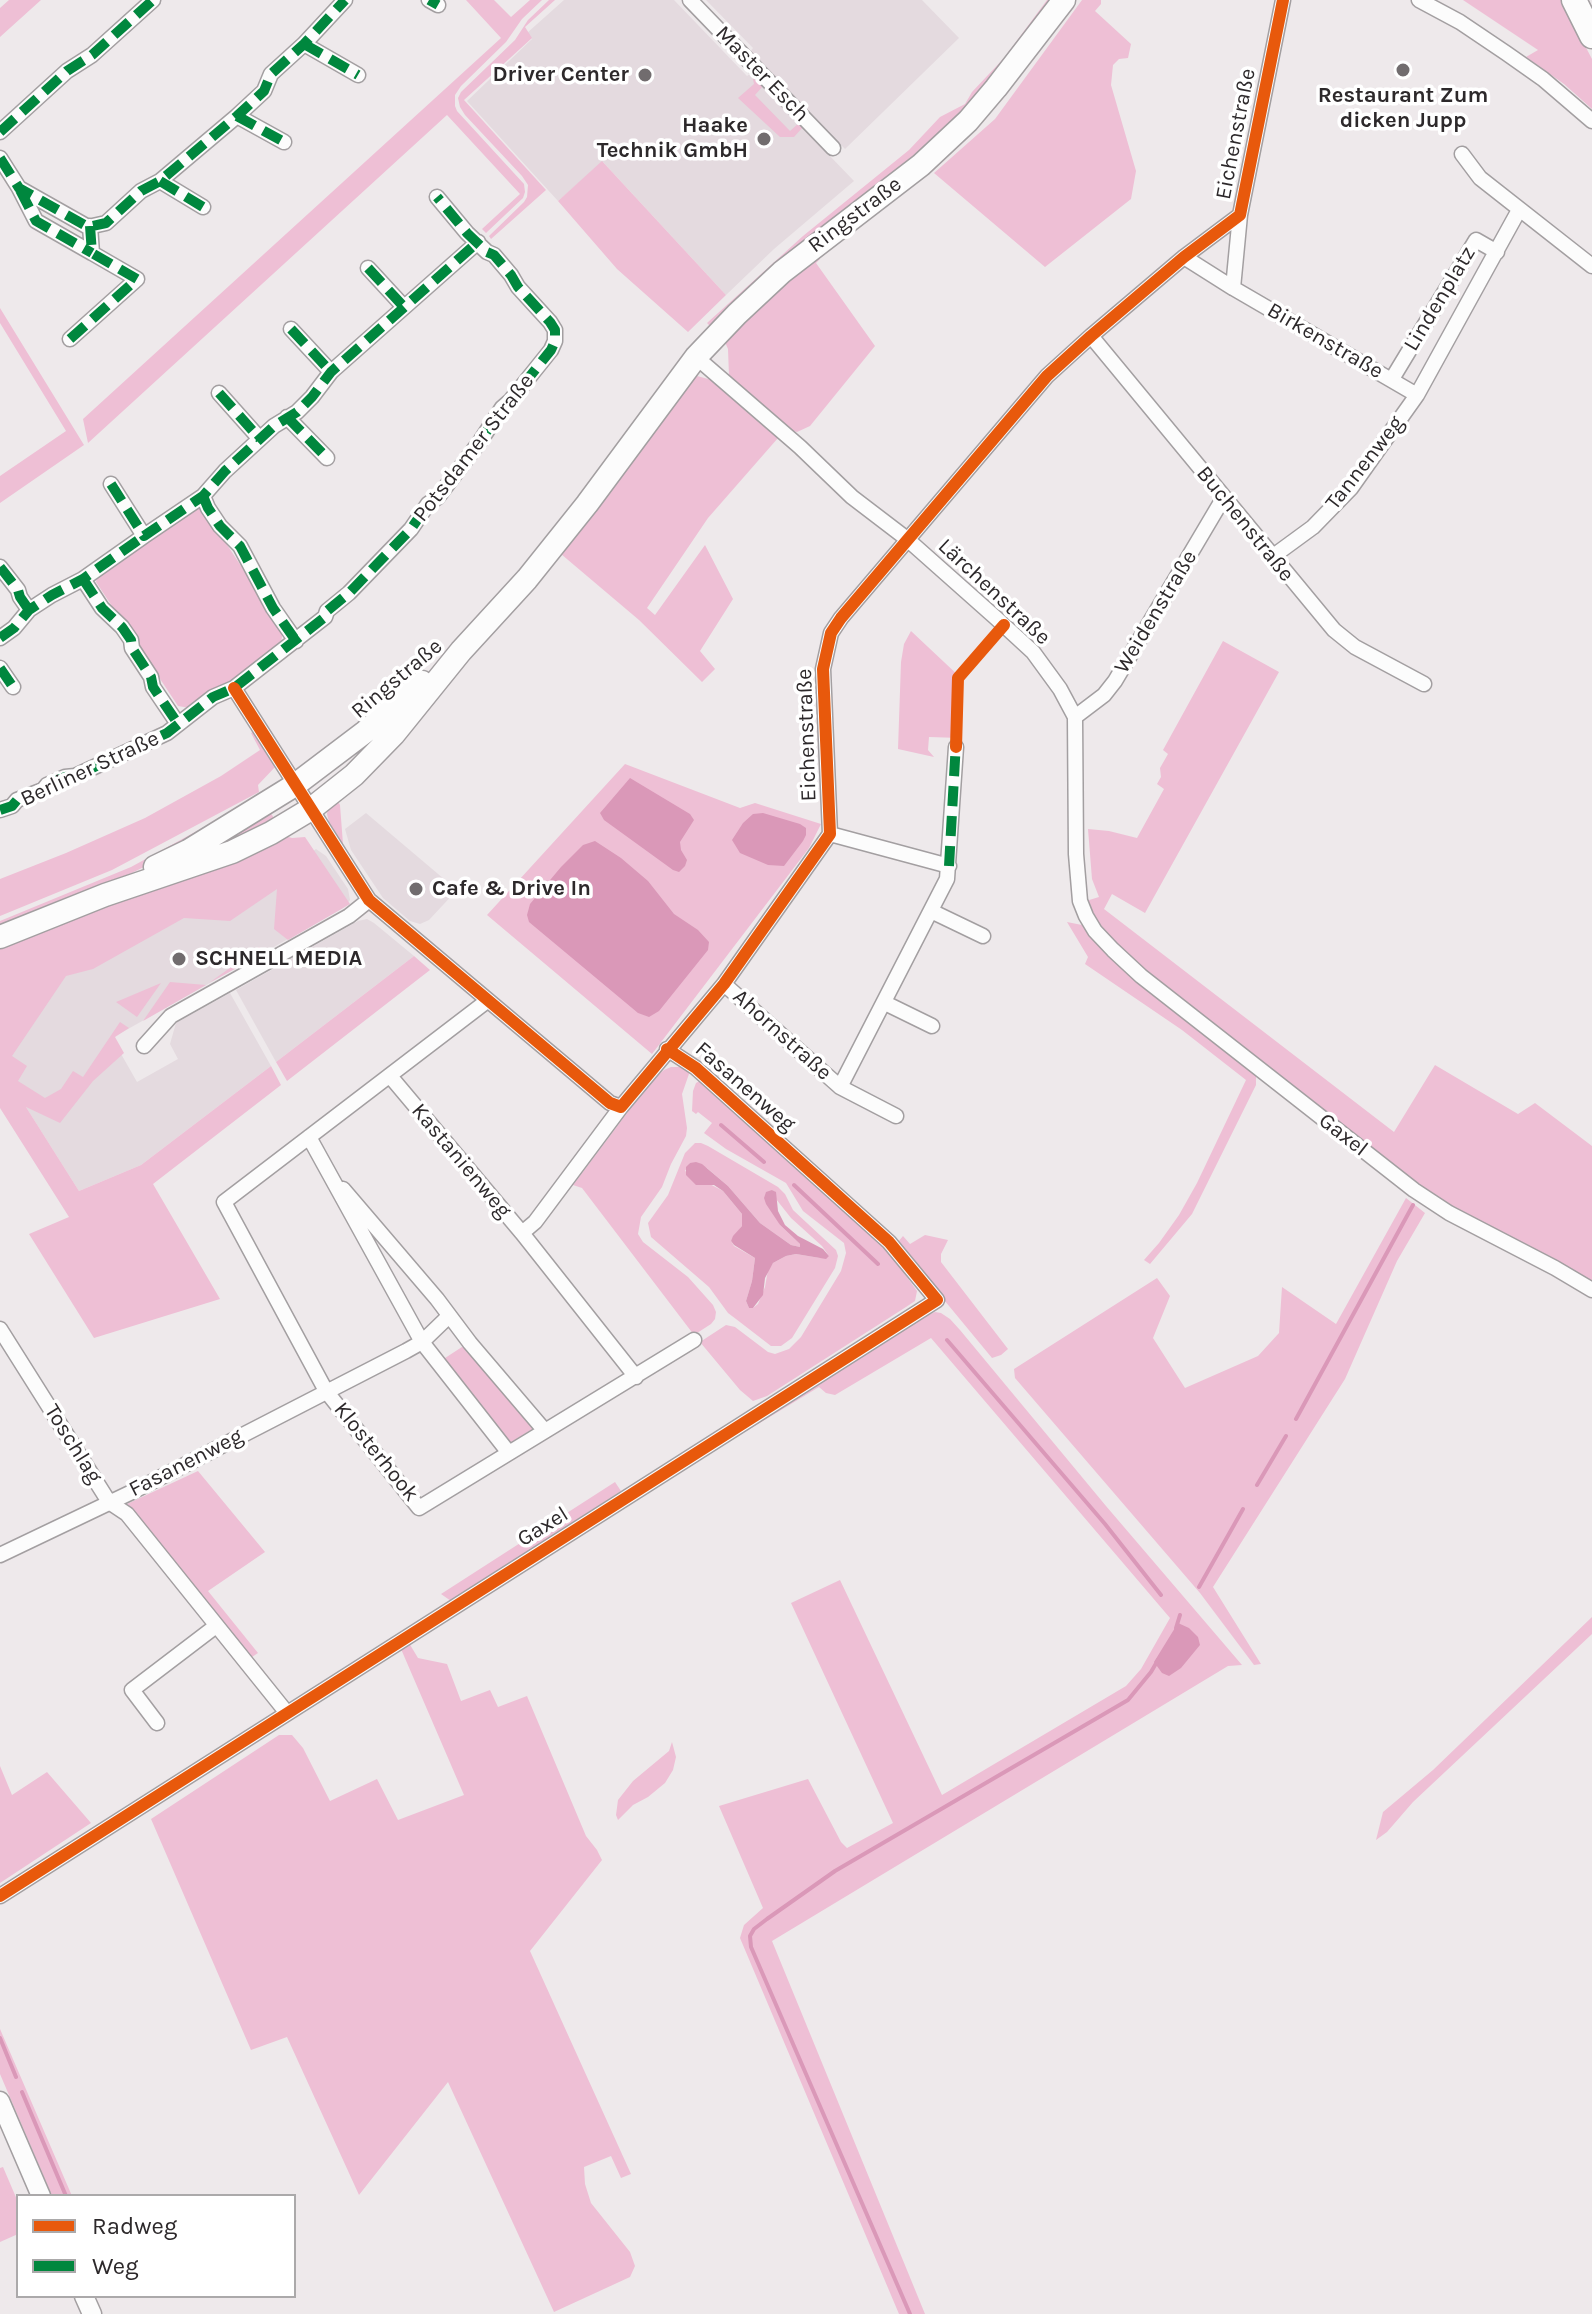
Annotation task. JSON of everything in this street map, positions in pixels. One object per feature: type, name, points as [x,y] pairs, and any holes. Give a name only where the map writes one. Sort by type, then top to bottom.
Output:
[{"type":"main road","name":"Ringstraße","points":[[0,937],[105,895],[232,852],[311,809],[354,775],[375,755],[461,651],[527,579],[696,357],[782,272],[921,165],[968,121],[1064,0]]},
{"type":"main road","points":[[1574,0],[1592,36]]},
{"type":"main road","name":"Ringstraße","points":[[105,895],[188,851],[295,785],[365,732],[461,651]]},
{"type":"street","points":[[0,132],[67,71],[92,55],[153,0]]},
{"type":"street","points":[[19,188],[88,227],[106,223],[264,91],[271,74],[345,0]]},
{"type":"street","name":"Master Esch","points":[[690,0],[833,148]]},
{"type":"street","name":"Eichenstraße","points":[[830,834],[823,669],[831,633],[1047,376],[1184,257],[1240,215],[1283,0]]},
{"type":"street","points":[[1419,0],[1460,22],[1506,53],[1543,79],[1592,121]]},
{"type":"street","points":[[304,44],[358,75]]},
{"type":"street","points":[[237,116],[284,142]]},
{"type":"street","points":[[1462,154],[1480,178],[1592,266]]},
{"type":"street","points":[[0,158],[36,221],[137,279],[70,339]]},
{"type":"street","points":[[160,181],[203,207]]},
{"type":"street","name":"Potsdamer Straße","points":[[234,688],[325,617],[327,611],[371,572],[411,529],[473,451],[502,408],[539,366],[555,341],[555,330],[550,322],[511,275],[437,197]]},
{"type":"street","name":"Lindenplatz","points":[[1417,395],[1519,210]]},
{"type":"street","points":[[1233,288],[1240,215]]},
{"type":"street","points":[[90,226],[92,253]]},
{"type":"street","name":"Lindenplatz","points":[[1392,379],[1476,240],[1497,252]]},
{"type":"street","points":[[0,638],[14,628],[29,610],[83,579],[203,496],[260,439],[297,412],[331,372],[478,242]]},
{"type":"street","name":"Birkenstraße","points":[[1184,257],[1417,395]]},
{"type":"street","points":[[368,268],[404,307]]},
{"type":"street","points":[[291,329],[331,372]]},
{"type":"street","name":"Buchenstraße","points":[[1091,336],[1334,630],[1366,654],[1424,684]]},
{"type":"street","name":"Lärchenstraße","points":[[696,357],[800,447],[852,497],[907,539],[1033,652],[1060,689],[1075,717]]},
{"type":"street","points":[[219,393],[260,439]]},
{"type":"street","name":"Tannenweg","points":[[1272,557],[1313,527],[1351,488],[1417,395]]},
{"type":"street","points":[[287,417],[327,458]]},
{"type":"street","points":[[111,484],[144,536]]},
{"type":"street","points":[[203,496],[220,526],[240,546],[273,608],[296,641]]},
{"type":"street","name":"Weidenstraße","points":[[1075,717],[1104,695],[1115,681],[1224,497]]},
{"type":"street","points":[[0,567],[29,610]]},
{"type":"street","name":"Berliner Straße","points":[[83,579],[102,608],[131,640],[132,648],[151,677],[153,687],[178,724]]},
{"type":"street","points":[[0,668],[13,687]]},
{"type":"street","points":[[234,688],[369,900],[610,1103],[621,1107],[724,984],[830,834],[949,866]]},
{"type":"street","name":"Berliner Straße","points":[[0,810],[43,790],[47,785],[75,776],[159,738],[213,697],[234,688]]},
{"type":"street","name":"Gaxel","points":[[1075,717],[1076,854],[1080,901],[1095,931],[1141,976],[1414,1190],[1449,1213],[1592,1290]]},
{"type":"street","name":"Ahornstraße","points":[[840,1087],[947,879],[956,747]]},
{"type":"street","points":[[144,1046],[171,1016],[349,916],[369,900]]},
{"type":"street","points":[[931,911],[983,936]]},
{"type":"street","name":"Ahornstraße","points":[[724,984],[840,1087],[896,1116]]},
{"type":"street","points":[[326,1391],[224,1202],[487,1001]]},
{"type":"street","points":[[885,1003],[932,1026]]},
{"type":"street","name":"Fasanenweg","points":[[667,1049],[696,1068],[796,1157]]},
{"type":"street","name":"Kastanienweg","points":[[390,1076],[522,1233],[535,1222],[621,1107]]},
{"type":"street","points":[[309,1137],[422,1342],[509,1453]]},
{"type":"street","name":"Gaxel","points":[[0,1896],[937,1300],[889,1242],[796,1157]]},
{"type":"street","points":[[325,1167],[545,1431]]},
{"type":"street","points":[[522,1233],[636,1377]]},
{"type":"street","name":"Fasanenweg","points":[[0,1555],[422,1342],[449,1316]]},
{"type":"street","name":"Toschlag","points":[[3,1338],[109,1502],[127,1514],[287,1713]]},
{"type":"street","name":"Klosterhook","points":[[326,1391],[419,1508],[694,1340]]},
{"type":"street","points":[[157,1723],[132,1690],[216,1626]]},
{"type":"street","points":[[0,2101],[40,2194]]},
{"type":"shaded area","points":[[9,0],[41,0],[0,37],[0,8]]},
{"type":"shaded area","points":[[466,0],[494,0],[511,17],[530,0],[542,0],[455,95],[457,111],[524,184],[523,198],[486,233],[482,229],[520,194],[447,115],[88,443],[83,419],[501,38]]},
{"type":"shaded area","points":[[549,0],[555,0],[525,27],[532,38],[464,100],[546,190],[491,239],[489,236],[524,202],[528,185],[465,115],[458,98]]},
{"type":"shaded area","points":[[564,0],[674,0],[747,76],[751,73],[854,181],[774,249],[726,295],[603,162],[558,201],[467,101],[532,39],[527,33]]},
{"type":"shaded area","points":[[706,0],[922,0],[959,38],[845,149],[750,52],[753,48]]},
{"type":"shaded area","points":[[1047,0],[1052,0],[981,94],[951,126],[712,328],[707,323],[803,236],[909,150],[940,117],[965,104]]},
{"type":"shaded area","points":[[1082,0],[1101,0],[1095,11],[1131,44],[1128,58],[1119,59],[1113,65],[1111,85],[1136,171],[1131,199],[1045,267],[934,173],[995,119]]},
{"type":"shaded area","points":[[1463,0],[1561,0],[1592,59],[1592,109],[1526,57],[1538,50]]},
{"type":"shaded area","points":[[752,75],[763,86],[755,95],[790,131],[799,123],[803,127],[794,137],[780,137],[738,98],[754,84]]},
{"type":"shaded area","points":[[602,161],[726,295],[688,332],[617,269],[558,201]]},
{"type":"shaded area","points":[[817,254],[820,259],[816,263],[875,346],[810,426],[797,432],[729,376],[725,342],[753,310]]},
{"type":"shaded area","points":[[0,308],[84,445],[0,503],[0,476],[66,431],[0,323]]},
{"type":"shaded area","points":[[697,376],[712,380],[778,438],[708,518],[647,608],[655,615],[705,545],[733,599],[700,651],[715,669],[702,682],[639,620],[561,554],[690,379]]},
{"type":"shaded area","points":[[195,506],[203,508],[283,630],[281,643],[249,669],[190,708],[178,706],[96,582],[98,573]]},
{"type":"shaded area","points":[[911,631],[961,678],[960,738],[929,737],[928,750],[934,757],[898,749],[901,662],[904,644]]},
{"type":"shaded area","points":[[1223,641],[1279,672],[1145,913],[1112,894],[1104,909],[1394,1132],[1435,1065],[1518,1114],[1535,1103],[1592,1146],[1592,1284],[1441,1203],[1150,977],[1115,946],[1090,912],[1086,901],[1099,897],[1092,879],[1088,829],[1137,838],[1164,789],[1157,784],[1161,777],[1160,768],[1168,754],[1163,750]]},
{"type":"shaded area","points":[[256,730],[276,766],[258,785],[259,792],[112,870],[0,916],[0,879],[145,818],[221,776],[260,750],[251,733]]},
{"type":"shaded area","points":[[625,764],[740,808],[755,803],[821,824],[809,848],[652,1054],[487,915]]},
{"type":"shaded area","points":[[630,778],[690,814],[694,820],[680,842],[687,860],[679,872],[604,820],[600,813]]},
{"type":"shaded area","points":[[261,796],[148,865],[99,889],[0,926],[0,921],[131,867]]},
{"type":"shaded area","points":[[335,797],[340,805],[343,844],[327,814]]},
{"type":"shaded area","points":[[268,809],[278,824],[190,856]]},
{"type":"shaded area","points":[[366,813],[457,890],[429,920],[420,924],[410,921],[383,898],[351,850],[345,829]]},
{"type":"shaded area","points":[[763,813],[806,828],[803,841],[784,866],[768,865],[740,853],[732,840],[753,814]]},
{"type":"shaded area","points":[[285,836],[305,837],[350,904],[288,940],[274,929],[277,889],[230,921],[184,918],[93,969],[66,976],[12,1056],[27,1066],[18,1081],[45,1098],[61,1089],[73,1071],[83,1077],[120,1022],[129,1028],[115,1037],[124,1053],[93,1081],[60,1123],[26,1107],[79,1191],[141,1165],[271,1066],[281,1085],[153,1184],[220,1299],[94,1338],[29,1234],[69,1217],[0,1108],[0,948]]},
{"type":"shaded area","points":[[595,841],[648,881],[674,914],[698,930],[709,942],[708,950],[659,1011],[649,1017],[638,1013],[529,922],[530,904],[583,845]]},
{"type":"shaded area","points":[[316,849],[326,856],[348,889],[350,900],[343,908],[112,1038],[137,1082],[178,1059],[170,1044],[176,1023],[230,993],[271,1066],[141,1165],[79,1191],[0,1066],[0,979],[298,861]]},
{"type":"shaded area","points":[[367,919],[414,956],[276,1062],[236,990],[358,921]]},
{"type":"shaded area","points":[[1067,922],[1087,923],[1256,1074],[1256,1085],[1192,1214],[1150,1264],[1144,1260],[1179,1215],[1246,1080],[1182,1030],[1085,964],[1088,957]]},
{"type":"shaded area","points":[[259,947],[266,952],[209,983]]},
{"type":"shaded area","points":[[414,956],[430,970],[287,1081],[276,1062]]},
{"type":"shaded area","points":[[170,982],[206,985],[143,1021]]},
{"type":"shaded area","points":[[161,983],[137,1017],[116,1002]]},
{"type":"shaded area","points":[[671,1067],[690,1071],[682,1094],[686,1136],[662,1187],[641,1217],[638,1234],[643,1242],[688,1277],[713,1305],[715,1319],[694,1335],[582,1188],[573,1185],[651,1081]]},
{"type":"shaded area","points":[[701,1080],[886,1248],[917,1291],[915,1301],[767,1396],[753,1401],[700,1342],[726,1325],[735,1327],[768,1352],[775,1354],[789,1349],[801,1337],[841,1271],[846,1253],[844,1243],[803,1211],[786,1183],[704,1133],[712,1123],[692,1111],[693,1091]]},
{"type":"shaded area","points":[[695,1143],[701,1143],[778,1187],[793,1210],[836,1250],[835,1268],[792,1338],[781,1346],[771,1346],[728,1313],[709,1287],[651,1237],[648,1223],[668,1195],[685,1153]],"holes":[[[690,1163],[707,1168],[728,1186],[760,1223],[791,1245],[800,1247],[780,1225],[772,1190],[775,1192],[776,1199],[791,1218],[829,1256],[820,1258],[796,1254],[773,1263],[758,1304],[749,1308],[746,1301],[755,1258],[731,1241],[742,1226],[742,1214],[723,1191],[685,1171]]]},
{"type":"shaded area","points":[[696,1162],[728,1186],[760,1223],[791,1245],[800,1247],[766,1204],[766,1192],[776,1192],[778,1211],[785,1225],[829,1256],[826,1259],[796,1254],[773,1263],[765,1278],[763,1295],[753,1308],[749,1308],[746,1301],[755,1258],[731,1241],[742,1226],[742,1214],[723,1191],[714,1185],[696,1185],[686,1175],[686,1167]]},
{"type":"shaded area","points":[[1406,1198],[1425,1213],[1397,1261],[1345,1379],[1213,1587],[1261,1664],[1254,1665],[1200,1593],[1015,1378],[1014,1369],[1157,1278],[1170,1296],[1153,1338],[1185,1388],[1258,1356],[1279,1333],[1282,1287],[1336,1324]]},
{"type":"shaded area","points":[[925,1235],[948,1240],[941,1254],[941,1262],[1008,1349],[1001,1355],[992,1358],[897,1243],[903,1236],[910,1244]]},
{"type":"shaded area","points":[[935,1312],[950,1319],[960,1330],[1242,1665],[1228,1666],[772,1941],[925,2314],[899,2314],[740,1938],[744,1925],[763,1908],[719,1806],[808,1779],[847,1848],[893,1823],[791,1603],[840,1580],[942,1795],[1126,1686],[1141,1669],[1170,1618],[931,1338],[835,1395],[819,1387],[730,1441],[728,1439],[911,1323]]},
{"type":"shaded area","points":[[465,1345],[534,1428],[510,1443],[442,1360]]},
{"type":"shaded area","points":[[198,1471],[265,1552],[208,1591],[258,1653],[252,1657],[127,1504]]},
{"type":"shaded area","points":[[615,1482],[621,1491],[451,1601],[441,1594]]},
{"type":"shaded area","points":[[1592,1617],[1592,1634],[1376,1840],[1383,1812],[1433,1770]]},
{"type":"shaded area","points":[[1178,1623],[1198,1637],[1200,1645],[1181,1668],[1169,1676],[1162,1673],[1154,1662]]},
{"type":"shaded area","points":[[409,1643],[418,1658],[447,1664],[461,1701],[490,1690],[498,1707],[527,1696],[586,1836],[602,1860],[530,1951],[631,2174],[621,2178],[611,2156],[584,2167],[591,2203],[630,2252],[635,2266],[630,2277],[554,2312],[448,2082],[359,2195],[287,2037],[251,2050],[151,1819],[279,1735],[292,1735],[303,1748],[330,1801],[377,1779],[398,1820],[464,1795],[401,1649]]},
{"type":"shaded area","points":[[672,1742],[676,1757],[665,1783],[633,1805],[618,1820],[618,1800],[633,1781],[669,1751]]},
{"type":"shaded area","points":[[0,1766],[12,1795],[47,1772],[91,1823],[0,1883]]},
{"type":"shaded area","points":[[0,2029],[71,2194],[51,2194],[0,2074]]},
{"type":"shaded area","points":[[3,2167],[16,2197],[16,2235],[0,2242],[0,2168]]},
{"type":"waterway","points":[[721,1125],[764,1162]]},
{"type":"waterway","points":[[794,1185],[878,1264]]},
{"type":"waterway","points":[[1296,1419],[1413,1205]]},
{"type":"waterway","points":[[947,1340],[1105,1524],[1161,1595]]},
{"type":"waterway","points":[[1257,1485],[1286,1436]]},
{"type":"waterway","points":[[1199,1587],[1243,1509]]},
{"type":"waterway","points":[[1176,1628],[1180,1615]]},
{"type":"waterway","points":[[910,2314],[751,1947],[750,1936],[767,1919],[835,1871],[1128,1700],[1158,1660]]},
{"type":"waterway","points":[[0,2038],[16,2077]]},
{"type":"waterway","points":[[22,2092],[65,2194]]},
{"type":"marked path","points":[[0,132],[67,71],[92,55],[153,0]]},
{"type":"marked path","points":[[0,158],[19,188],[88,227],[106,223],[264,91],[271,74],[345,0]]},
{"type":"marked path","points":[[429,0],[438,5]]},
{"type":"marked path","points":[[304,44],[358,75]]},
{"type":"marked path","points":[[237,116],[284,142]]},
{"type":"marked path","points":[[160,181],[203,207]]},
{"type":"marked path","points":[[20,190],[36,221],[92,253]]},
{"type":"marked path","points":[[0,810],[43,790],[47,785],[75,776],[167,733],[213,697],[234,688],[325,617],[327,611],[349,593],[411,529],[481,440],[502,408],[551,350],[555,330],[550,322],[494,255],[467,233],[437,197]]},
{"type":"marked path","points":[[70,339],[137,279],[92,253],[90,226]]},
{"type":"marked path","points":[[111,484],[144,536],[203,496],[274,426],[297,412],[331,372],[478,242]]},
{"type":"marked path","points":[[368,268],[404,307]]},
{"type":"marked path","points":[[291,329],[331,372]]},
{"type":"marked path","points":[[219,393],[260,439]]},
{"type":"marked path","points":[[287,417],[327,458]]},
{"type":"marked path","points":[[203,496],[220,526],[240,546],[273,608],[296,641]]},
{"type":"marked path","points":[[0,638],[14,628],[29,610],[83,579],[144,536]]},
{"type":"marked path","points":[[0,567],[29,610]]},
{"type":"marked path","points":[[83,579],[102,608],[131,640],[132,648],[151,677],[153,687],[178,724]]},
{"type":"marked path","points":[[0,668],[13,687]]},
{"type":"marked path","points":[[949,866],[956,742]]},
{"type":"cycle path","points":[[234,688],[369,900],[610,1103],[621,1107],[724,984],[830,834],[823,669],[831,633],[841,618],[1047,376],[1184,257],[1240,215],[1283,0]]},
{"type":"cycle path","points":[[956,747],[958,678],[1004,625]]},
{"type":"cycle path","points":[[0,1896],[937,1300],[889,1242],[696,1068],[667,1049]]},
{"type":"place","name":"Restaurant Zum dicken Jupp","points":[[1403,70]]},
{"type":"place","name":"Driver Center","points":[[645,75]]},
{"type":"place","name":"Haake Technik GmbH","points":[[764,139]]},
{"type":"place","name":"Cafe & Drive In","points":[[416,889]]},
{"type":"place","name":"SCHNELL MEDIA","points":[[179,959]]}]
